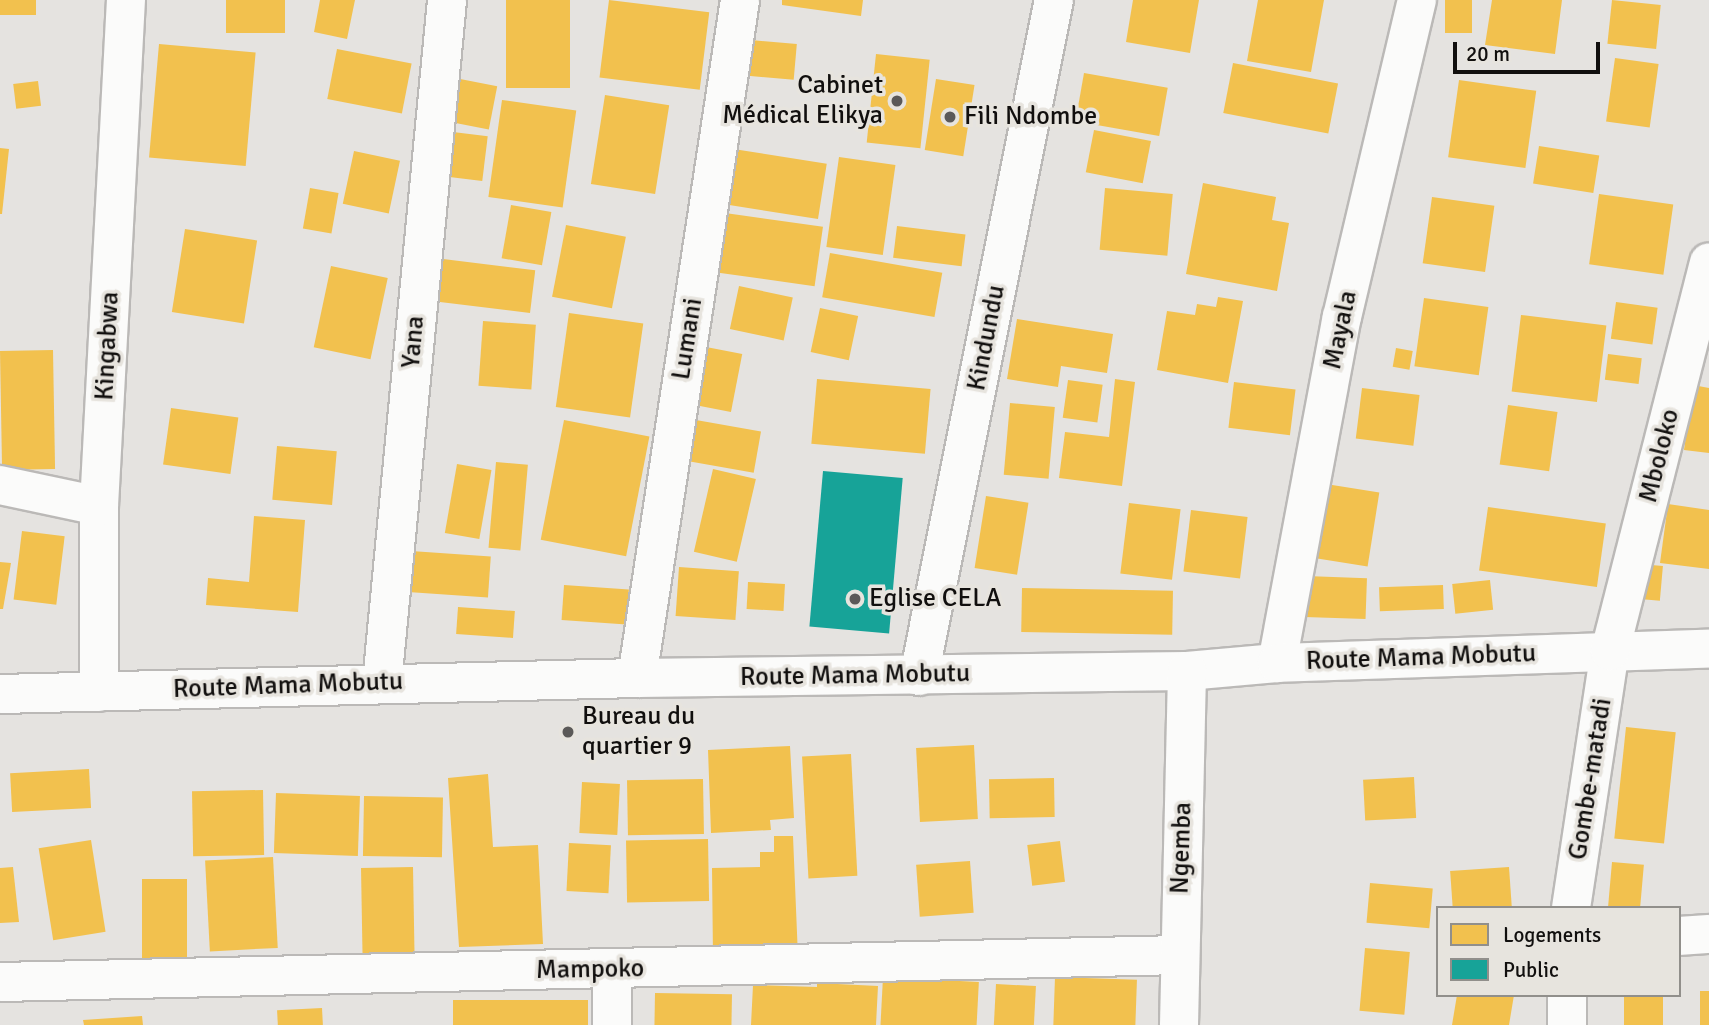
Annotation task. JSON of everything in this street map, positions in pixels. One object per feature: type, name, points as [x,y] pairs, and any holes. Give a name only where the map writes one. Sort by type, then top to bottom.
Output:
[{"type":"street","name":"Kingabwa","points":[[99,692],[99,506],[126,0]]},
{"type":"street","name":"Yana","points":[[382,683],[447,0]]},
{"type":"street","name":"Lumani","points":[[637,678],[740,0]]},
{"type":"street","name":"Kindundu","points":[[919,676],[1054,0]]},
{"type":"street","name":"Mayala","points":[[1277,663],[1342,317],[1417,0]]},
{"type":"street","name":"Mboloko","points":[[1610,651],[1709,262]]},
{"type":"street","points":[[0,485],[99,506]]},
{"type":"street","name":"Route Mama Mobutu","points":[[0,694],[637,678],[1187,671],[1277,663],[1709,649]]},
{"type":"street","name":"Gombe-matadi","points":[[1571,906],[1610,651]]},
{"type":"street","name":"Ngemba","points":[[1179,1025],[1187,671]]},
{"type":"street","points":[[1681,936],[1709,934]]},
{"type":"street","name":"Mampoko","points":[[0,982],[1179,955]]},
{"type":"street","points":[[612,970],[612,1025]]},
{"type":"street","points":[[1567,997],[1567,1025]]},
{"type":"building: Logements","points":[[0,0],[36,0],[36,15],[0,15]]},
{"type":"building: Logements","points":[[226,0],[285,0],[285,33],[226,33]]},
{"type":"building: Logements","points":[[320,0],[355,0],[347,39],[314,32]]},
{"type":"building: Logements","points":[[506,0],[570,0],[570,88],[506,88]]},
{"type":"building: Logements","points":[[609,0],[709,12],[700,90],[599,77]]},
{"type":"building: Logements","points":[[782,0],[863,0],[861,16],[782,5]]},
{"type":"building: Logements","points":[[1133,0],[1199,0],[1190,53],[1126,42]]},
{"type":"building: Logements","points":[[1258,0],[1324,0],[1311,72],[1247,61]]},
{"type":"building: Logements","points":[[1445,0],[1472,0],[1472,33],[1445,33]]},
{"type":"building: Logements","points":[[1492,0],[1562,0],[1555,54],[1485,45]]},
{"type":"building: Logements","points":[[1612,0],[1661,5],[1656,49],[1607,44]]},
{"type":"building: Logements","points":[[751,40],[797,44],[794,80],[748,76]]},
{"type":"building: Logements","points":[[159,44],[256,52],[246,166],[149,158]]},
{"type":"building: Logements","points":[[337,49],[412,64],[402,114],[327,99]]},
{"type":"building: Logements","name":"Cabinet Médical Elikya","points":[[876,54],[930,60],[920,148],[867,143]]},
{"type":"building: Logements","points":[[1615,58],[1659,64],[1650,128],[1606,121]]},
{"type":"building: Logements","points":[[1233,63],[1338,83],[1328,133],[1223,113]]},
{"type":"building: Logements","points":[[1084,73],[1168,88],[1159,136],[1075,121]]},
{"type":"building: Logements","points":[[455,78],[497,86],[489,129],[447,121]]},
{"type":"building: Logements","name":"Fili Ndombe","points":[[936,79],[975,85],[963,156],[925,150]]},
{"type":"building: Logements","points":[[1459,80],[1536,91],[1525,168],[1448,157]]},
{"type":"building: Logements","points":[[38,81],[41,106],[16,109],[13,84]]},
{"type":"building: Logements","points":[[605,95],[669,105],[655,194],[591,184]]},
{"type":"building: Logements","points":[[502,100],[576,110],[563,207],[488,197]]},
{"type":"building: Logements","points":[[1094,130],[1151,141],[1143,183],[1086,172]]},
{"type":"building: Logements","points":[[453,132],[488,136],[482,181],[448,177]]},
{"type":"building: Logements","points":[[1539,146],[1599,156],[1593,193],[1533,184]]},
{"type":"building: Logements","points":[[0,148],[9,149],[2,214],[0,214]]},
{"type":"building: Logements","points":[[727,148],[827,164],[818,219],[718,203]]},
{"type":"building: Logements","points":[[354,151],[400,161],[389,214],[343,204]]},
{"type":"building: Logements","points":[[839,157],[895,165],[883,255],[826,247]]},
{"type":"building: Logements","points":[[1203,183],[1276,197],[1272,220],[1289,223],[1277,291],[1186,274]]},
{"type":"building: Logements","points":[[310,188],[339,193],[331,233],[303,228]]},
{"type":"building: Logements","points":[[1105,188],[1173,194],[1167,256],[1100,250]]},
{"type":"building: Logements","points":[[1599,194],[1673,204],[1663,275],[1589,264]]},
{"type":"building: Logements","points":[[1432,197],[1494,206],[1485,272],[1423,263]]},
{"type":"building: Logements","points":[[511,205],[551,212],[542,265],[502,258]]},
{"type":"building: Logements","points":[[718,212],[823,227],[815,286],[710,271]]},
{"type":"building: Logements","points":[[566,225],[626,237],[612,308],[552,297]]},
{"type":"building: Logements","points":[[897,226],[965,234],[962,266],[893,258]]},
{"type":"building: Logements","points":[[185,229],[257,240],[244,323],[172,312]]},
{"type":"building: Logements","points":[[830,253],[942,273],[934,317],[822,297]]},
{"type":"building: Logements","points":[[435,258],[535,270],[530,313],[430,301]]},
{"type":"building: Logements","points":[[331,266],[388,278],[370,359],[314,347]]},
{"type":"building: Logements","points":[[739,286],[793,297],[784,340],[730,329]]},
{"type":"building: Logements","points":[[1218,297],[1243,301],[1228,383],[1157,370],[1167,311],[1195,315],[1197,304],[1216,307]]},
{"type":"building: Logements","points":[[1424,298],[1488,307],[1479,375],[1414,366]]},
{"type":"building: Logements","points":[[1616,302],[1658,308],[1652,344],[1611,339]]},
{"type":"building: Logements","points":[[820,308],[858,316],[849,360],[811,352]]},
{"type":"building: Logements","points":[[569,313],[643,323],[630,418],[556,407]]},
{"type":"building: Logements","points":[[1521,315],[1606,325],[1597,402],[1512,391]]},
{"type":"building: Logements","points":[[1017,319],[1113,334],[1107,373],[1061,366],[1058,387],[1007,379]]},
{"type":"building: Logements","points":[[483,321],[536,325],[531,390],[478,386]]},
{"type":"building: Logements","points":[[701,346],[742,354],[731,412],[690,404]]},
{"type":"building: Logements","points":[[1396,348],[1413,351],[1409,370],[1393,367]]},
{"type":"building: Logements","points":[[53,350],[55,469],[2,470],[0,351]]},
{"type":"building: Logements","points":[[1608,354],[1642,358],[1639,384],[1605,380]]},
{"type":"building: Logements","points":[[817,379],[931,389],[925,454],[811,444]]},
{"type":"building: Logements","points":[[1115,379],[1135,382],[1122,486],[1059,478],[1065,432],[1109,437]]},
{"type":"building: Logements","points":[[1068,380],[1103,385],[1097,423],[1063,418]]},
{"type":"building: Logements","points":[[1234,382],[1296,390],[1290,435],[1228,428]]},
{"type":"building: Logements","points":[[1693,385],[1709,388],[1709,453],[1684,450]]},
{"type":"building: Logements","points":[[1362,388],[1420,395],[1413,446],[1356,439]]},
{"type":"building: Logements","points":[[1010,403],[1055,407],[1049,479],[1004,475]]},
{"type":"building: Logements","points":[[1508,405],[1558,412],[1549,471],[1500,464]]},
{"type":"building: Logements","points":[[171,408],[238,417],[230,474],[163,464]]},
{"type":"building: Logements","points":[[564,420],[649,437],[626,556],[541,540]]},
{"type":"building: Logements","points":[[696,420],[761,431],[754,473],[689,461]]},
{"type":"building: Logements","points":[[277,446],[337,451],[332,505],[272,500]]},
{"type":"building: Logements","points":[[496,462],[528,465],[520,550],[489,548]]},
{"type":"building: Logements","points":[[457,464],[491,470],[479,539],[445,533]]},
{"type":"building: Logements","points":[[713,469],[756,479],[737,562],[694,552]]},
{"type":"building: Logements","points":[[1326,484],[1379,492],[1368,567],[1314,558]]},
{"type":"building: Logements","points":[[986,496],[1028,503],[1017,575],[975,568]]},
{"type":"building: Logements","points":[[1129,503],[1181,509],[1172,580],[1120,573]]},
{"type":"building: Logements","points":[[1668,504],[1709,510],[1709,569],[1660,563]]},
{"type":"building: Logements","points":[[1488,507],[1606,524],[1597,587],[1479,570]]},
{"type":"building: Logements","points":[[1191,510],[1248,517],[1240,578],[1183,572]]},
{"type":"building: Logements","points":[[254,516],[305,520],[298,612],[206,605],[208,578],[249,582]]},
{"type":"building: Logements","points":[[22,531],[65,536],[56,605],[14,599]]},
{"type":"building: Logements","points":[[411,551],[491,557],[488,597],[408,592]]},
{"type":"building: Logements","points":[[0,562],[11,563],[3,609],[0,609]]},
{"type":"building: Logements","points":[[1640,564],[1663,566],[1660,601],[1637,599]]},
{"type":"building: Logements","points":[[679,567],[739,571],[735,620],[676,616]]},
{"type":"building: Logements","points":[[1306,576],[1367,578],[1366,619],[1305,617]]},
{"type":"building: Logements","points":[[1490,580],[1493,610],[1455,614],[1452,584]]},
{"type":"building: Logements","points":[[748,582],[785,584],[784,611],[747,609]]},
{"type":"building: Logements","points":[[564,585],[629,590],[626,624],[562,620]]},
{"type":"building: Logements","points":[[1443,585],[1444,609],[1380,611],[1379,587]]},
{"type":"building: Logements","points":[[1022,588],[1173,591],[1172,635],[1021,632]]},
{"type":"building: Logements","points":[[458,607],[515,611],[513,638],[456,634]]},
{"type":"building: Logements","points":[[1626,727],[1676,732],[1664,844],[1614,838]]},
{"type":"building: Logements","points":[[974,745],[978,819],[920,822],[916,748]]},
{"type":"building: Logements","points":[[790,746],[794,818],[770,820],[771,830],[711,833],[708,750]]},
{"type":"building: Logements","points":[[851,754],[857,876],[808,878],[802,757]]},
{"type":"building: Logements","points":[[89,769],[91,808],[12,812],[10,773]]},
{"type":"building: Logements","points":[[488,774],[493,847],[538,845],[543,944],[459,947],[448,778]]},
{"type":"building: Logements","points":[[1414,777],[1416,818],[1365,821],[1363,780]]},
{"type":"building: Logements","points":[[1054,778],[1055,817],[990,818],[989,779]]},
{"type":"building: Logements","points":[[703,779],[704,834],[628,835],[627,780]]},
{"type":"building: Logements","points":[[582,782],[620,784],[617,835],[579,833]]},
{"type":"building: Logements","points":[[263,790],[264,855],[193,856],[192,791]]},
{"type":"building: Logements","points":[[276,793],[360,796],[358,856],[274,853]]},
{"type":"building: Logements","points":[[364,796],[443,797],[442,857],[363,856]]},
{"type":"building: Logements","points":[[774,836],[793,836],[798,957],[713,958],[712,868],[760,867],[760,852],[774,852]]},
{"type":"building: Logements","points":[[708,839],[709,901],[627,902],[626,840]]},
{"type":"building: Logements","points":[[91,840],[106,932],[53,940],[39,848]]},
{"type":"building: Logements","points":[[1060,841],[1065,882],[1032,886],[1027,845]]},
{"type":"building: Logements","points":[[569,843],[611,845],[608,893],[566,891]]},
{"type":"building: Logements","points":[[273,857],[278,948],[210,951],[205,861]]},
{"type":"building: Logements","points":[[970,861],[974,913],[920,917],[916,865]]},
{"type":"building: Logements","points":[[1612,862],[1644,865],[1640,906],[1608,906]]},
{"type":"building: Logements","points":[[13,867],[19,922],[0,923],[0,868]]},
{"type":"building: Logements","points":[[413,867],[415,953],[363,954],[361,868]]},
{"type":"building: Logements","points":[[1509,867],[1512,906],[1453,906],[1450,871]]},
{"type":"building: Logements","points":[[142,879],[187,879],[187,959],[142,959]]},
{"type":"building: Logements","points":[[1370,883],[1433,888],[1429,928],[1367,923]]},
{"type":"building: Logements","points":[[1365,948],[1410,952],[1404,1015],[1360,1011]]},
{"type":"building: Logements","points":[[883,977],[979,982],[977,1025],[880,1025]]},
{"type":"building: Logements","points":[[1055,977],[1137,980],[1135,1025],[1053,1025]]},
{"type":"building: Logements","points":[[817,983],[878,986],[876,1025],[751,1025],[753,985],[817,987]]},
{"type":"building: Logements","points":[[996,984],[1036,986],[1034,1025],[994,1025]]},
{"type":"building: Logements","points":[[1700,991],[1709,991],[1709,1025],[1700,1025]]},
{"type":"building: Logements","points":[[655,993],[732,994],[731,1025],[654,1025]]},
{"type":"building: Logements","points":[[1457,997],[1514,997],[1509,1025],[1452,1025]]},
{"type":"building: Logements","points":[[1624,997],[1663,997],[1663,1025],[1624,1025]]},
{"type":"building: Logements","points":[[453,1000],[588,1000],[588,1025],[453,1025]]},
{"type":"building: Logements","points":[[322,1008],[323,1025],[278,1025],[277,1010]]},
{"type":"building: Logements","points":[[142,1016],[143,1025],[84,1025],[83,1020]]},
{"type":"building: Public","points":[[823,471],[903,478],[889,633],[809,626]]},
{"type":"place","name":"Cabinet Médical Elikya","points":[[897,101]]},
{"type":"place","name":"Fili Ndombe","points":[[950,117]]},
{"type":"place","name":"Eglise CELA","points":[[855,599]]},
{"type":"place","name":"Bureau du quartier 9","points":[[568,732]]}]
